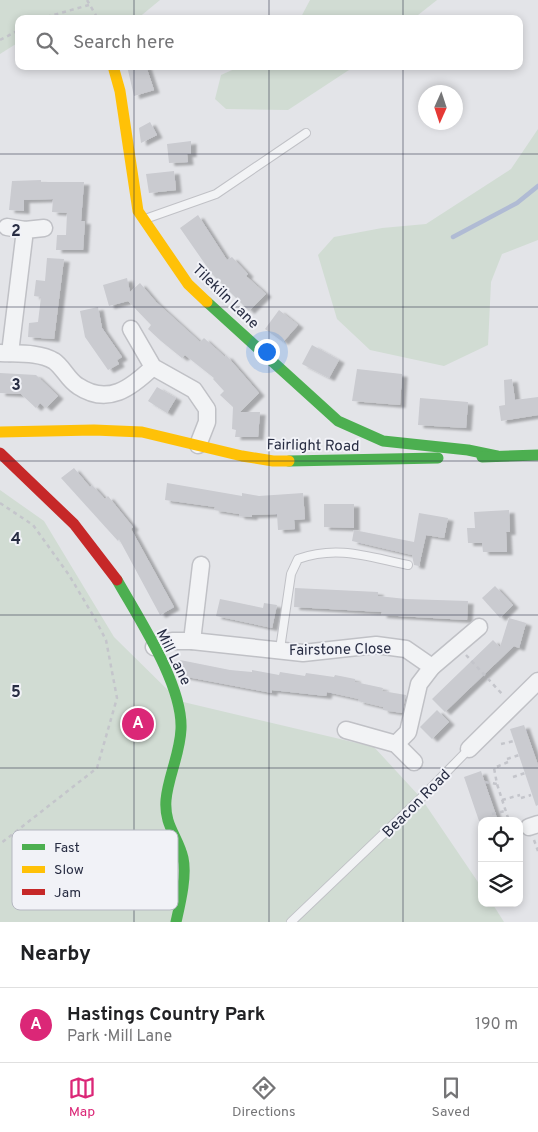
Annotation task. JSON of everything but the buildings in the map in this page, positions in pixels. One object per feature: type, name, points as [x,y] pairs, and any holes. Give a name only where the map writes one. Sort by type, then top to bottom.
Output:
[{"type":"street","name":"Tilekiln Lane","points":[[115,70],[120,91],[138,211],[188,284],[338,421],[383,441],[468,450],[497,456]]},
{"type":"street","points":[[7,227],[25,230],[44,228]]},
{"type":"street","points":[[25,230],[5,353],[38,356],[54,361],[77,386],[96,394],[120,393],[137,383],[153,367]]},
{"type":"street","points":[[131,329],[153,367],[194,390],[207,408],[207,422],[198,444]]},
{"type":"street","name":"Fairlight Road","points":[[0,432],[94,430],[142,432],[242,456],[273,461],[538,455]]},
{"type":"street","name":"Mill Lane","points":[[0,452],[74,524],[113,572],[154,648],[179,701],[180,729],[175,767],[166,800],[170,830]]},
{"type":"street","points":[[192,641],[201,565]]},
{"type":"street","points":[[396,744],[408,732],[419,684],[432,667],[479,627]]},
{"type":"street","name":"Fairstone Close","points":[[154,648],[172,641],[192,641],[303,652],[376,645],[406,649],[432,667]]},
{"type":"street","name":"Beacon Road","points":[[469,749],[538,681]]},
{"type":"street","points":[[346,730],[396,744],[414,762]]},
{"type":"street","name":"Mill Lane","points":[[176,922],[182,892],[183,858],[178,847]]},
{"type":"lane","points":[[144,220],[216,194],[306,133]]},
{"type":"lane","points":[[280,649],[291,574],[298,559],[318,552],[339,551],[408,564]]},
{"type":"lane","name":"Beacon Road","points":[[291,922],[421,798],[469,749]]},
{"type":"path","points":[[86,0],[95,15]]},
{"type":"path","points":[[53,15],[89,5]]},
{"type":"path","points":[[0,40],[15,32]]},
{"type":"path","points":[[0,503],[33,525],[69,575],[106,640],[117,698],[97,768],[18,830]]},
{"type":"path","points":[[458,646],[513,705]]},
{"type":"path","points":[[501,744],[514,741]]},
{"type":"path","points":[[507,817],[494,768],[519,755]]},
{"type":"path","points":[[513,777],[525,773]]},
{"type":"path","points":[[484,782],[497,784]]},
{"type":"path","points":[[502,800],[531,795]]},
{"type":"path","points":[[492,814],[505,811]]},
{"type":"path","points":[[0,844],[12,835]]},
{"type":"shaded area","points":[[0,0],[160,0],[142,15],[15,15],[15,45],[0,54]]},
{"type":"shaded area","points":[[310,0],[437,0],[418,15],[302,15]]},
{"type":"shaded area","points":[[232,70],[349,70],[288,110],[226,109],[215,99],[221,75]]},
{"type":"shaded area","points":[[538,129],[538,240],[502,254],[491,282],[488,345],[444,366],[370,350],[337,319],[318,255],[334,237],[382,228],[426,224],[511,169]]},
{"type":"shaded area","points":[[0,490],[44,521],[114,637],[179,701],[374,747],[421,798],[478,882],[478,907],[495,907],[504,922],[0,922]]},
{"type":"waterway","points":[[453,237],[517,203],[538,186]]},
{"type":"traffic: fast","points":[[207,302],[338,421],[383,441],[468,450],[497,456]]},
{"type":"traffic: fast","points":[[482,457],[538,455]]},
{"type":"traffic: fast","points":[[289,461],[438,458]]},
{"type":"traffic: fast","points":[[117,580],[158,653],[175,693],[180,712],[180,738],[166,800],[167,817],[172,830]]},
{"type":"traffic: fast","points":[[176,922],[184,873],[183,858],[178,844]]},
{"type":"traffic: slow","points":[[114,70],[120,91],[138,211],[188,284],[207,302]]},
{"type":"traffic: slow","points":[[0,432],[94,430],[142,432],[242,456],[273,461],[289,461]]},
{"type":"traffic: jam","points":[[0,453],[74,524],[117,580]]},
{"type":"place","name":"Hastings Country Park","points":[[138,724]]}]
